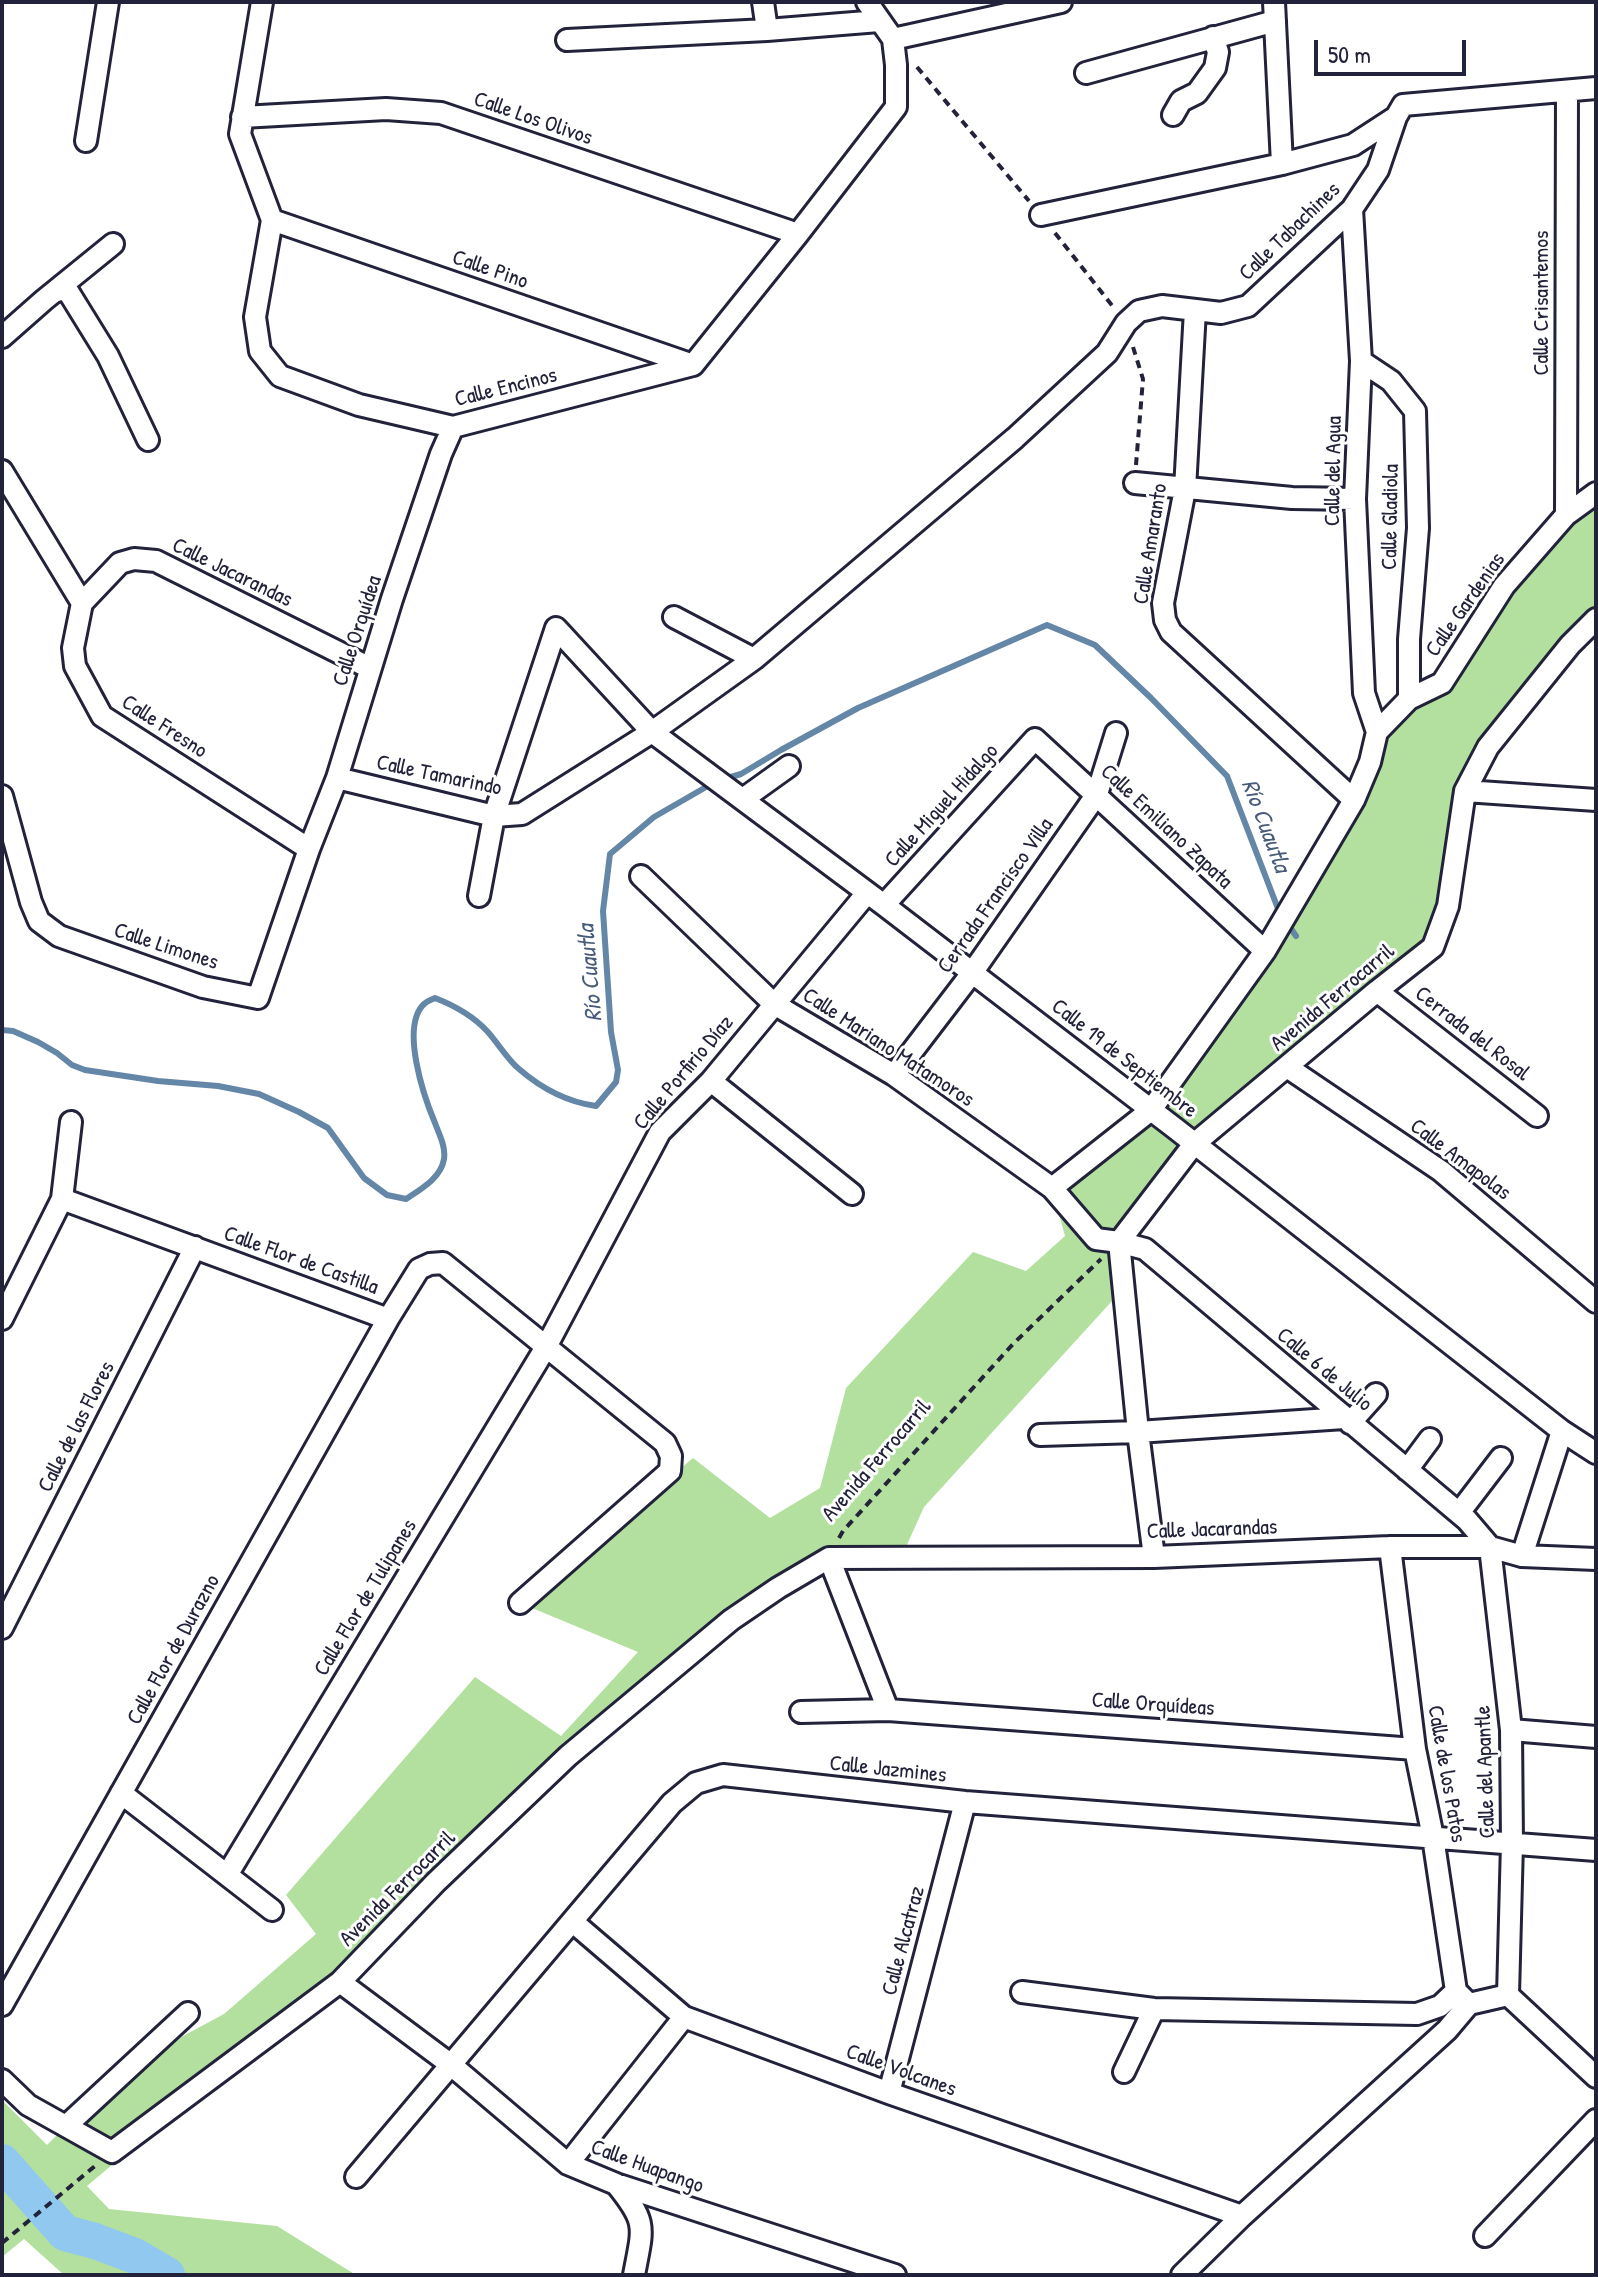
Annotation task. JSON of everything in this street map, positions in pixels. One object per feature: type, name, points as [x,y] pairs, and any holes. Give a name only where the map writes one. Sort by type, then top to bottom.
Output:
[{"type":"street","points":[[86,141],[108,2]]},
{"type":"street","points":[[262,2],[240,134],[272,220]]},
{"type":"street","points":[[763,2],[767,30]]},
{"type":"street","points":[[693,365],[896,107],[893,39],[867,2]]},
{"type":"street","points":[[893,39],[1061,2]]},
{"type":"street","points":[[1086,73],[1213,37],[1275,11],[1282,164]]},
{"type":"street","points":[[567,40],[879,21]]},
{"type":"street","points":[[1173,115],[1181,101],[1197,93],[1215,68],[1218,52],[1213,37]]},
{"type":"street","name":"Calle Tabachines","points":[[1126,323],[1139,311],[1162,306],[1221,313],[1248,306],[1352,209],[1378,170],[1403,105],[1596,88]]},
{"type":"street","name":"Calle Crisantemos","points":[[1566,515],[1567,91]]},
{"type":"street","name":"Calle Los Olivos","points":[[242,117],[386,109],[441,113],[798,234]]},
{"type":"street","name":"Calle Tabachines","points":[[1041,215],[1282,164],[1353,145],[1396,117]]},
{"type":"street","points":[[1353,145],[1378,170]]},
{"type":"street","name":"Calle del Agua","points":[[1352,209],[1361,361],[1355,499],[1364,693],[1377,732]]},
{"type":"street","name":"Calle Pino","points":[[272,220],[693,365]]},
{"type":"street","name":"Calle Encinos","points":[[272,220],[255,317],[260,351],[280,376],[359,405],[453,427],[693,365]]},
{"type":"street","points":[[2,337],[113,244]]},
{"type":"street","points":[[54,292],[66,288],[108,356],[148,440]]},
{"type":"street","name":"Calle Amaranto","points":[[1195,310],[1185,489],[1163,603],[1165,620],[1171,632],[1354,800]]},
{"type":"street","name":"Calle Tamarindo","points":[[337,778],[494,816],[522,814],[652,732],[754,659],[1015,438],[1107,353],[1126,323]]},
{"type":"street","name":"Calle Gladiola","points":[[1361,361],[1391,381],[1415,411],[1418,528],[1409,639],[1409,699]]},
{"type":"street","name":"Calle Orquídea","points":[[309,849],[337,778],[370,668],[441,454],[453,427]]},
{"type":"street","points":[[2,471],[82,603]]},
{"type":"street","points":[[1135,483],[1292,498],[1355,499]]},
{"type":"street","name":"Calle Gardenias","points":[[1151,1110],[1265,951],[1354,800],[1370,762],[1377,732],[1409,699],[1442,683],[1504,586],[1566,515],[1596,493]]},
{"type":"street","name":"Calle Jacarandas","points":[[82,603],[120,563],[134,559],[156,561],[370,668]]},
{"type":"street","name":"Calle Fresno","points":[[82,603],[73,648],[75,666],[102,716],[309,849]]},
{"type":"street","points":[[674,617],[754,659]]},
{"type":"street","name":"Avenida Ferrocarril","points":[[1119,1242],[1194,1144],[1433,947],[1448,906],[1465,791],[1488,747],[1570,645],[1596,619]]},
{"type":"street","name":"Calle 19 de Septiembre","points":[[494,816],[556,628],[652,732],[876,899],[1562,1431],[1596,1453]]},
{"type":"street","name":"Cerrada Francisco Villa","points":[[894,1075],[972,973],[1097,794],[1116,733]]},
{"type":"street","name":"Calle Emiliano Zapata","points":[[1035,739],[1265,951]]},
{"type":"street","name":"Calle Miguel Hidalgo","points":[[876,899],[1035,739]]},
{"type":"street","points":[[743,799],[789,766]]},
{"type":"street","points":[[1465,791],[1596,800]]},
{"type":"street","name":"Calle Limones","points":[[2,796],[39,921],[59,936],[117,957],[203,987],[258,998],[309,849]]},
{"type":"street","points":[[479,896],[494,816]]},
{"type":"street","name":"Calle Mariano Matamoros","points":[[641,876],[774,1004],[894,1075],[1052,1188],[1096,1239],[1119,1242]]},
{"type":"street","name":"Calle Porfirio Díaz","points":[[546,1347],[660,1132],[711,1081],[774,1004],[876,899]]},
{"type":"street","name":"Cerrada del Rosal","points":[[1377,991],[1537,1116]]},
{"type":"street","name":"Calle Amapolas","points":[[1287,1067],[1441,1171],[1596,1302]]},
{"type":"street","points":[[711,1081],[852,1194]]},
{"type":"street","points":[[1052,1188],[1151,1110]]},
{"type":"street","points":[[2,1319],[62,1199],[71,1122]]},
{"type":"street","name":"Calle Flor de Castilla","points":[[62,1199],[388,1319],[419,1269],[443,1263],[665,1443],[671,1456],[670,1471],[520,1603]]},
{"type":"street","points":[[1119,1242],[1154,1557]]},
{"type":"street","name":"Calle 6 de Julio","points":[[1119,1242],[1145,1249],[1459,1513],[1490,1547]]},
{"type":"street","name":"Calle de las Flores","points":[[2,1628],[195,1247]]},
{"type":"street","name":"Calle Flor de Durazno","points":[[2,2005],[388,1319]]},
{"type":"street","name":"Calle Flor de Tulipanes","points":[[227,1875],[546,1347]]},
{"type":"street","points":[[1040,1435],[1347,1421],[1376,1394]]},
{"type":"street","points":[[1522,1556],[1562,1431]]},
{"type":"street","points":[[1407,1470],[1430,1439]]},
{"type":"street","points":[[1459,1513],[1501,1458]]},
{"type":"street","name":"Calle Jacarandas","points":[[829,1558],[1154,1557],[1390,1547],[1490,1547],[1522,1556],[1596,1559]]},
{"type":"street","name":"Calle de los Patos","points":[[1390,1547],[1415,1749],[1462,1998]]},
{"type":"street","name":"Calle del Apantle","points":[[1490,1547],[1511,1730],[1508,1995]]},
{"type":"street","points":[[829,1558],[888,1710]]},
{"type":"street","name":"Avenida Ferrocarril","points":[[112,2152],[340,1982],[436,1882],[568,1756],[731,1620],[829,1558]]},
{"type":"street","name":"Calle Orquídeas","points":[[801,1712],[888,1710],[1415,1749]]},
{"type":"street","points":[[1511,1730],[1596,1737]]},
{"type":"street","name":"Calle Jazmines","points":[[356,2177],[672,1803],[696,1783],[723,1775],[965,1802],[1596,1850]]},
{"type":"street","points":[[121,1793],[272,1910]]},
{"type":"street","name":"Calle Alcatraz","points":[[889,2093],[965,1802]]},
{"type":"street","name":"Calle Volcanes","points":[[573,1922],[684,2017],[889,2093],[1242,2216]]},
{"type":"street","name":"Calle Huapango","points":[[340,1982],[450,2064],[568,2164],[616,2184],[895,2275]]},
{"type":"street","points":[[1022,1992],[1154,2009],[1417,2014],[1436,2020],[1447,2030]]},
{"type":"street","points":[[1417,2014],[1462,1998],[1508,1995],[1596,2077]]},
{"type":"street","points":[[1182,2275],[1242,2216],[1447,2030],[1462,1998]]},
{"type":"street","points":[[1124,2072],[1154,2009]]},
{"type":"street","points":[[66,2126],[188,2013]]},
{"type":"street","points":[[568,2164],[684,2017]]},
{"type":"street","points":[[2,2080],[28,2105],[112,2152]]},
{"type":"street","points":[[1485,2236],[1596,2120]]},
{"type":"street","points":[[616,2184],[636,2209],[640,2222],[642,2234],[634,2275]]},
{"type":"path","points":[[893,39],[1041,215],[1126,323],[1143,379],[1135,483]]},
{"type":"path","name":"Avenida Ferrocarril","points":[[829,1558],[843,1531],[1013,1344],[1119,1242]]},
{"type":"path","points":[[2,2243],[112,2152]]},
{"type":"green space","points":[[1596,493],[1596,619],[1488,747],[1433,947],[1194,1144],[1119,1241],[1123,1289],[924,1507],[901,1558],[829,1558],[778,1588],[526,1797],[340,1982],[246,2052],[87,2186],[109,2209],[277,2226],[356,2275],[64,2275],[24,2239],[2,2257],[2,2100],[47,2145],[66,2126],[183,2036],[224,2014],[316,1934],[286,1895],[475,1677],[561,1736],[638,1652],[520,1603],[693,1458],[770,1518],[820,1488],[846,1388],[973,1252],[1026,1271],[1065,1236],[1052,1188],[1151,1110],[1354,800],[1377,732],[1442,683],[1504,586]]},
{"type":"waterway","name":"Río Cuautla","points":[[724,779],[741,774],[858,708],[1047,625],[1095,645],[1227,776],[1280,914]]},
{"type":"waterway","name":"Río Cuautla","points":[[2,1030],[13,1031],[38,1042],[85,1070],[259,1094],[328,1128],[364,1178],[387,1195],[406,1199],[435,1177],[444,1159],[442,1141],[416,1062],[414,1029],[417,1015],[424,1004],[435,998],[463,1012],[482,1026],[515,1065],[536,1082],[565,1098],[596,1106],[616,1082],[618,1070],[611,1032],[603,911],[610,854],[654,817],[713,783]]},
{"type":"waterway","name":"Río Cuautla","points":[[1287,923],[1296,936]]},
{"type":"waterway","points":[[2,2162],[65,2233],[135,2256],[167,2275]]}]
